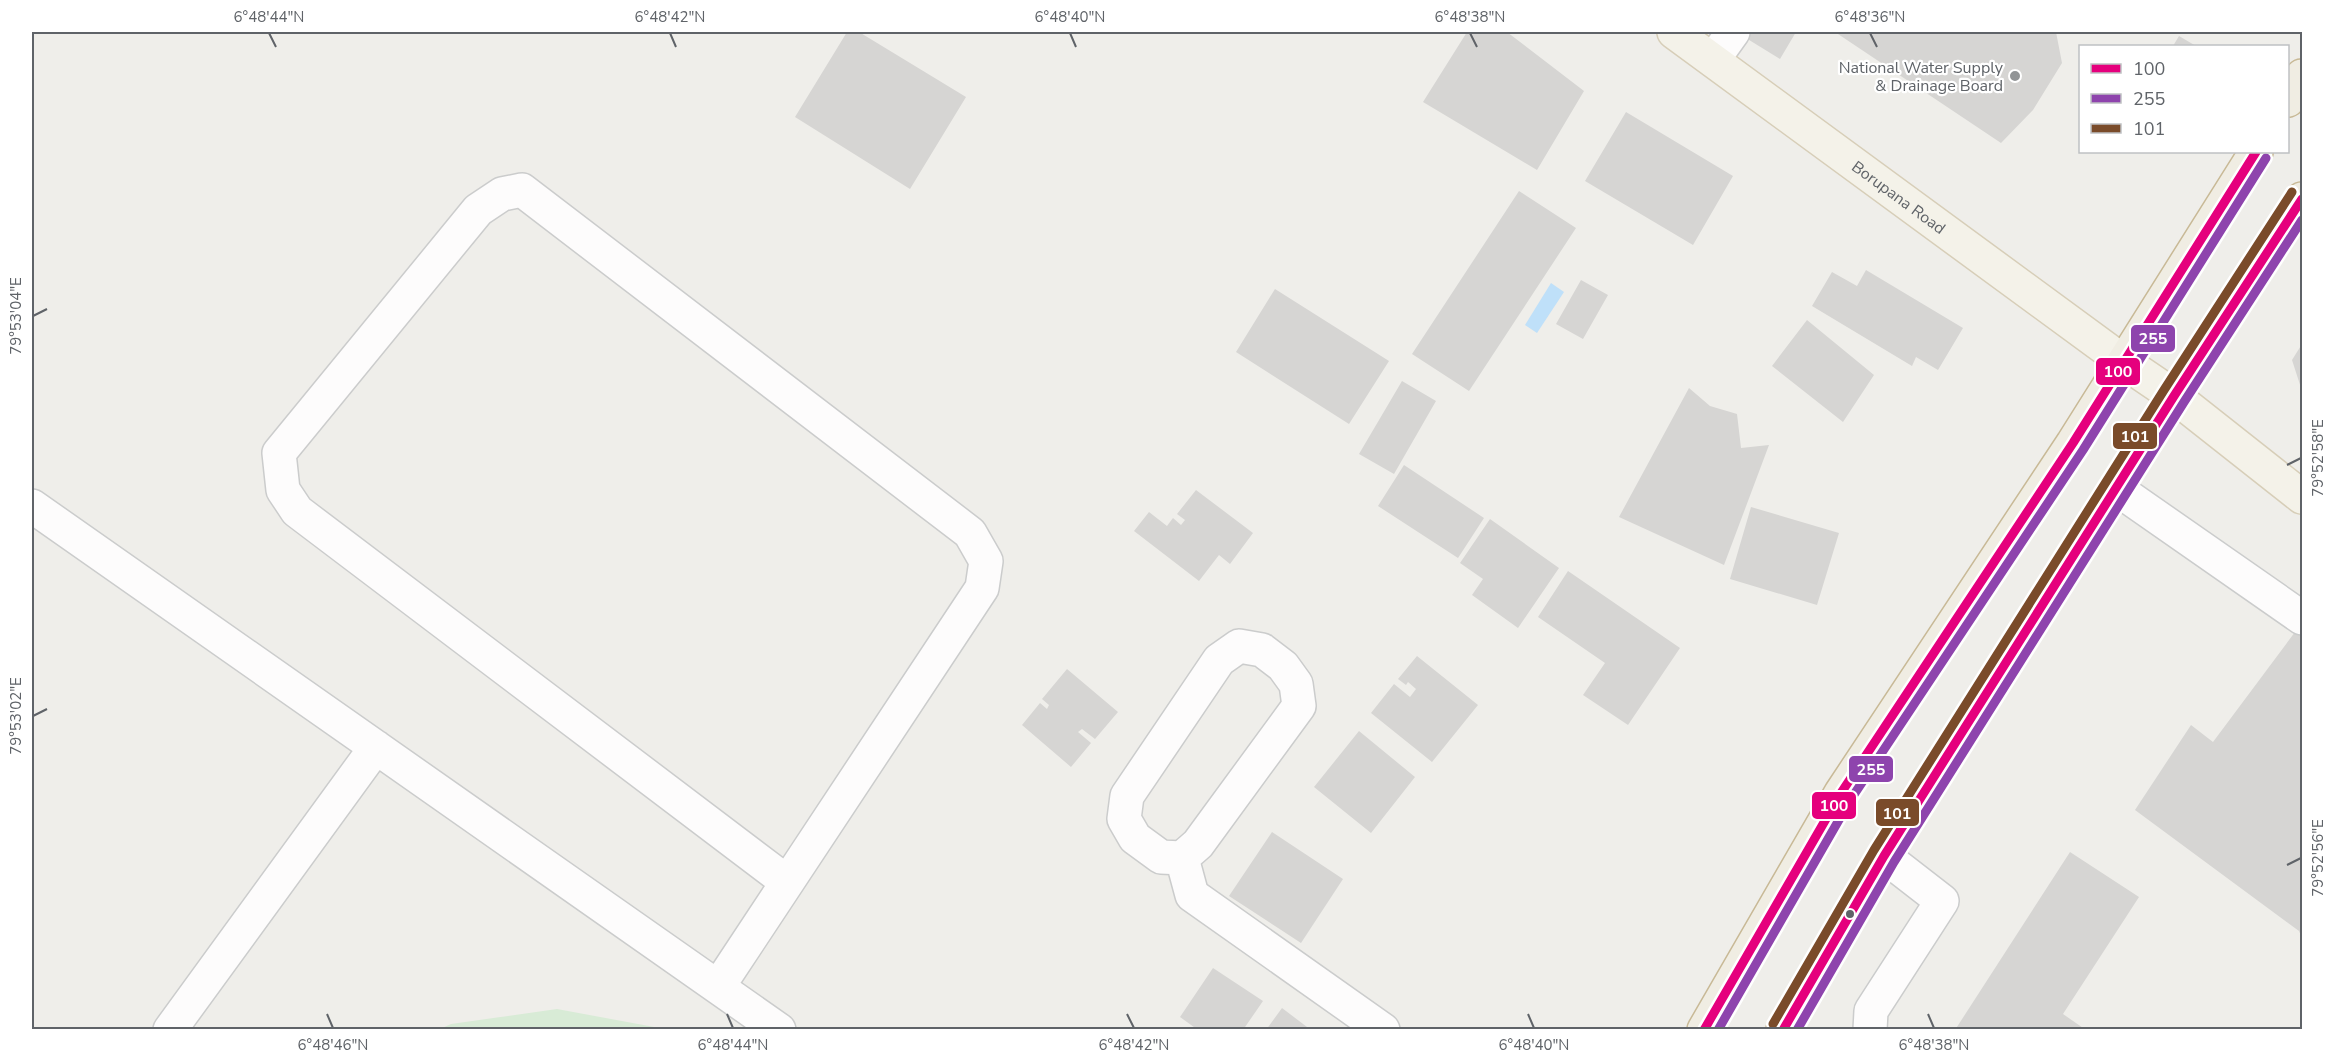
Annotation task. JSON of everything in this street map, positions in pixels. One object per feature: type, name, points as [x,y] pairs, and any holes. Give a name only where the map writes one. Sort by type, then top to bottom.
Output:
[{"type":"highway","points":[[2289,98],[2302,76]]},
{"type":"highway","points":[[1704,1029],[1841,793],[2060,463],[2255,153]]},
{"type":"highway","points":[[1783,1029],[1884,856],[2174,396],[2302,199]]},
{"type":"main road","name":"Borupana Road","points":[[1674,32],[2124,362],[2174,396],[2302,497]]},
{"type":"street","points":[[1713,60],[1733,32]]},
{"type":"street","points":[[718,987],[982,588],[986,561],[970,533],[522,190],[502,194],[478,210],[279,453],[283,490],[297,511],[787,882]]},
{"type":"street","points":[[2117,489],[2302,618]]},
{"type":"street","points":[[32,506],[779,1029]]},
{"type":"street","points":[[1239,646],[1262,650],[1283,666],[1296,684],[1299,706],[1198,844],[1182,858],[1161,857],[1135,838],[1124,819],[1127,796],[1219,660],[1239,646]]},
{"type":"street","points":[[170,1029],[376,747]]},
{"type":"street","points":[[1870,1029],[1871,1011],[1942,901],[1884,856]]},
{"type":"street","points":[[1182,858],[1192,894],[1383,1029]]},
{"type":"green space","points":[[557,1009],[665,1029],[440,1029],[451,1024]]},
{"type":"water","points":[[1551,283],[1564,292],[1537,333],[1525,325]]},
{"type":"building","points":[[847,32],[859,32],[966,97],[910,189],[795,117]]},
{"type":"building","points":[[1467,32],[1507,32],[1584,91],[1537,170],[1423,102]]},
{"type":"building","points":[[1743,32],[1796,32],[1780,59],[1741,35]]},
{"type":"building","points":[[1835,32],[2056,32],[2062,63],[2033,110],[2001,143]]},
{"type":"building","points":[[2179,36],[2194,45],[2174,45]]},
{"type":"building","points":[[1626,112],[1733,176],[1693,245],[1585,181]]},
{"type":"building","points":[[1519,191],[1576,228],[1469,391],[1412,354]]},
{"type":"building","points":[[1866,270],[1963,328],[1938,370],[1916,357],[1912,366],[1812,306],[1832,272],[1857,286]]},
{"type":"building","points":[[1581,280],[1608,295],[1583,339],[1556,324]]},
{"type":"building","points":[[1275,289],[1389,361],[1349,424],[1236,352]]},
{"type":"building","points":[[1807,320],[1874,375],[1843,422],[1772,366]]},
{"type":"building","points":[[2302,344],[2302,391],[2292,360]]},
{"type":"building","points":[[1402,381],[1436,401],[1394,474],[1359,454]]},
{"type":"building","points":[[1689,388],[1710,406],[1737,414],[1741,448],[1769,445],[1724,565],[1619,517]]},
{"type":"building","points":[[1404,465],[1484,518],[1458,558],[1378,506]]},
{"type":"building","points":[[1196,490],[1253,533],[1230,564],[1219,555],[1199,581],[1134,531],[1149,512],[1167,526],[1173,518],[1181,525],[1185,520],[1177,514]]},
{"type":"building","points":[[1751,507],[1839,533],[1817,605],[1730,579]]},
{"type":"building","points":[[1490,519],[1559,568],[1518,628],[1472,595],[1483,579],[1460,563]]},
{"type":"building","points":[[1568,571],[1680,648],[1628,725],[1583,695],[1605,663],[1538,617]]},
{"type":"building","points":[[2295,632],[2302,636],[2302,938],[2299,931],[2135,810],[2191,725],[2213,742]]},
{"type":"building","points":[[1417,656],[1478,705],[1432,762],[1371,713],[1394,684],[1410,697],[1416,689],[1408,682],[1406,685],[1398,679]]},
{"type":"building","points":[[1067,669],[1118,712],[1095,739],[1082,729],[1078,732],[1091,743],[1071,767],[1022,725],[1040,703],[1047,709],[1049,705],[1042,699]]},
{"type":"building","points":[[1359,731],[1415,777],[1371,833],[1314,787]]},
{"type":"building","points":[[1272,832],[1343,879],[1301,943],[1229,896]]},
{"type":"building","points":[[2070,852],[2139,897],[2063,1014],[2086,1030],[1955,1030]]},
{"type":"building","points":[[1213,968],[1263,1001],[1243,1030],[1198,1030],[1180,1017]]},
{"type":"building","points":[[1282,1008],[1311,1030],[1266,1030]]},
{"type":"transit line","name":"100","points":[[1704,1030],[1841,793],[2073,443],[2255,153]]},
{"type":"transit line","name":"255","points":[[1718,1030],[1851,799],[2083,450],[2266,158]]},
{"type":"transit line","name":"101","points":[[1773,1024],[1874,850],[2164,390],[2292,192]]},
{"type":"transit line","name":"100","points":[[1783,1030],[1884,856],[2174,396],[2302,199]]},
{"type":"transit line","name":"255","points":[[1797,1030],[1894,862],[2184,402],[2302,220]]},
{"type":"place","name":"National Water Supply & Drainage Board","points":[[2015,76]]}]
